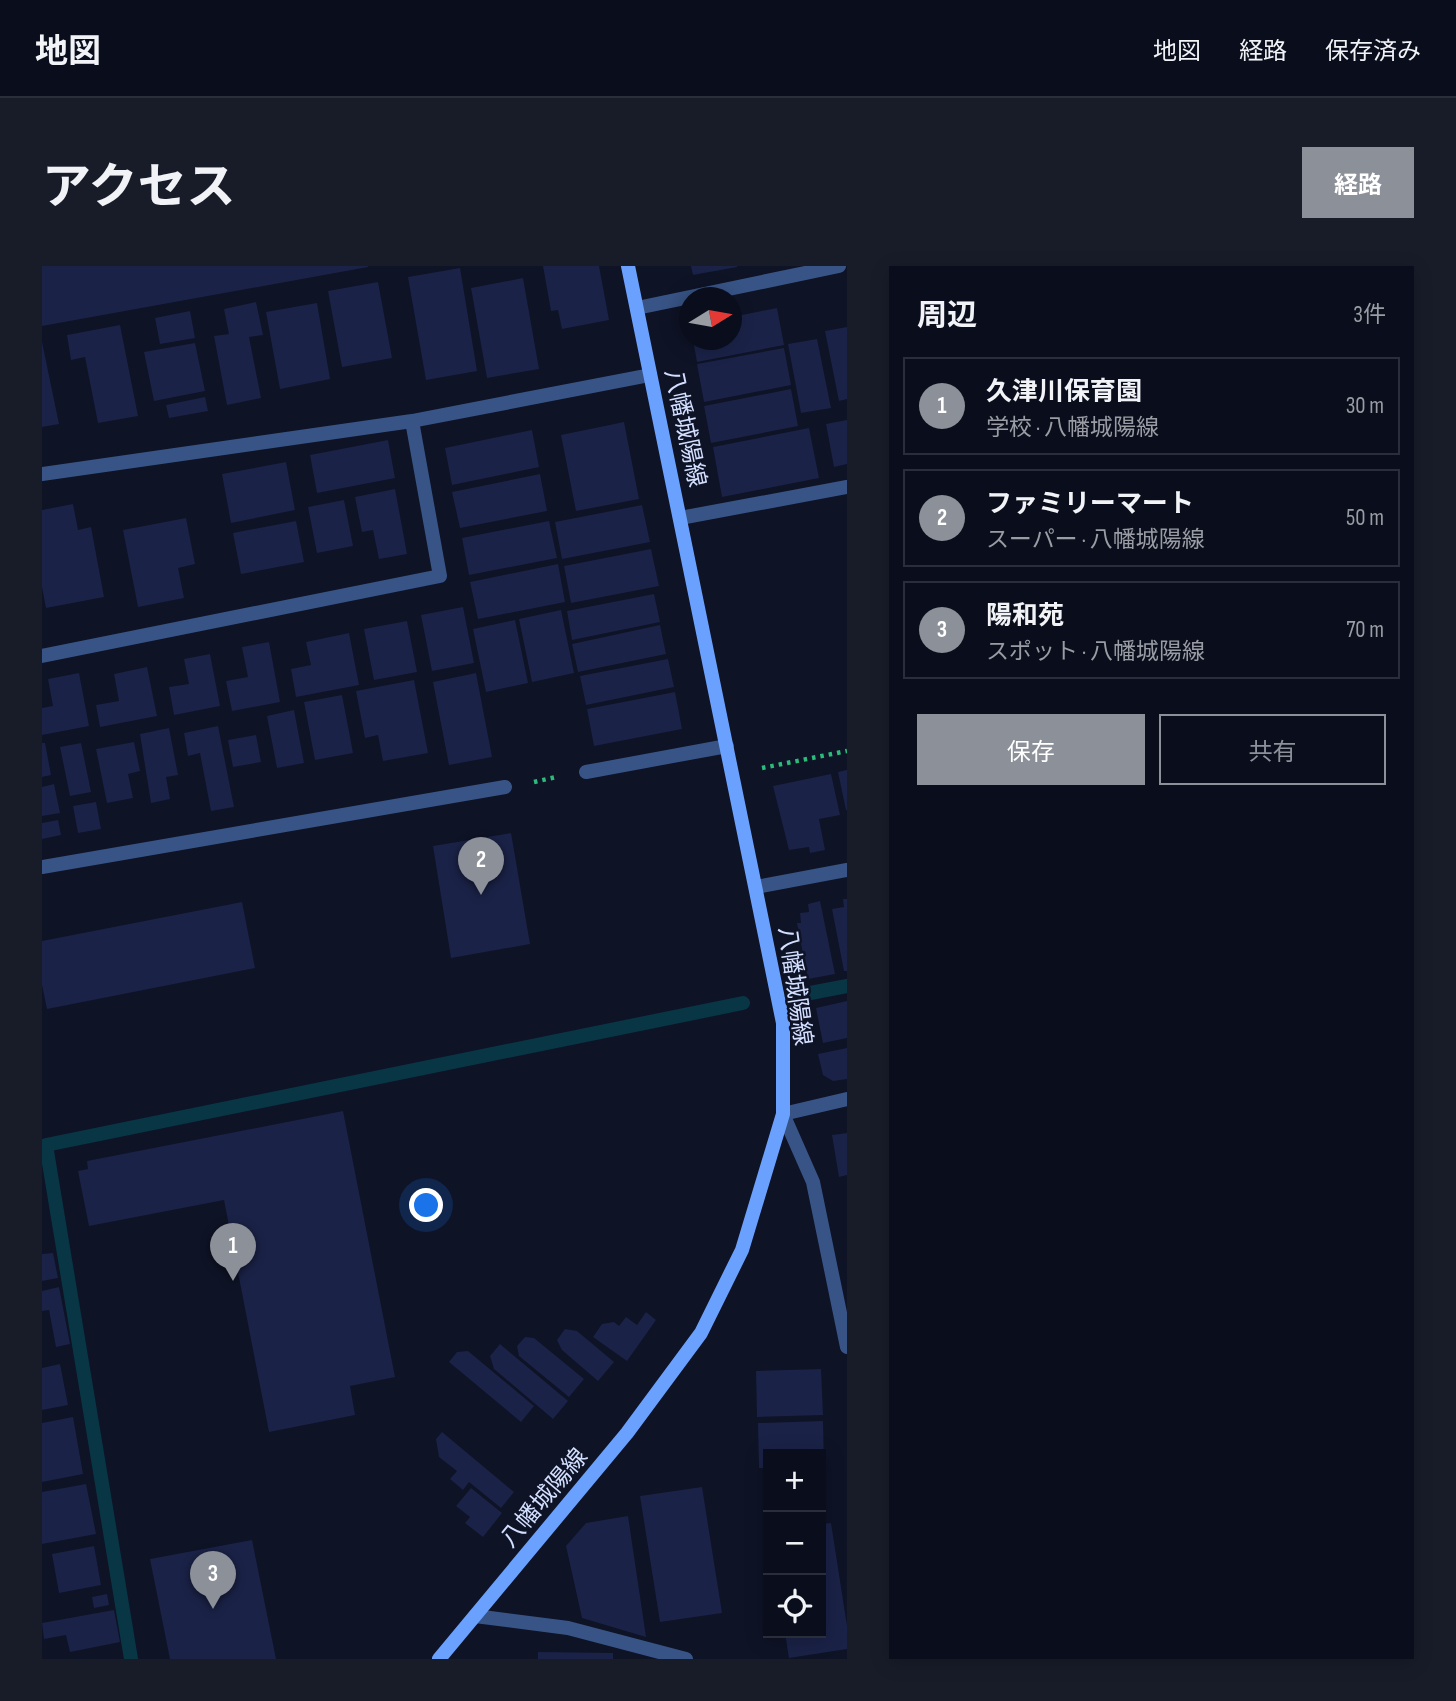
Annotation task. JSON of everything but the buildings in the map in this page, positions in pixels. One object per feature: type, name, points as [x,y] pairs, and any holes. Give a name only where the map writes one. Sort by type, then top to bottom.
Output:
[{"type":"main road","name":"八幡城陽線","points":[[439,1659],[627,1433],[701,1333],[742,1250],[783,1114],[783,1023],[628,266]]},
{"type":"street","points":[[637,308],[839,266]]},
{"type":"street","points":[[42,474],[412,421],[650,375]]},
{"type":"street","points":[[42,656],[440,576],[412,421]]},
{"type":"street","points":[[680,518],[847,487]]},
{"type":"street","points":[[586,772],[727,746]]},
{"type":"street","points":[[42,867],[505,787]]},
{"type":"street","points":[[756,887],[847,870]]},
{"type":"street","points":[[847,1099],[783,1114],[813,1182],[847,1347]]},
{"type":"street","points":[[475,1616],[568,1628],[686,1659]]},
{"type":"path","points":[[733,774],[847,751]]},
{"type":"path","points":[[505,787],[586,772]]},
{"type":"waterway","points":[[805,994],[847,986]]},
{"type":"waterway","points":[[131,1659],[46,1145],[743,1003]]},
{"type":"place","name":"ファミリーマート","points":[[481,895]]},
{"type":"place","name":"久津川保育園","points":[[233,1281]]},
{"type":"place","name":"陽和苑","points":[[213,1609]]}]
